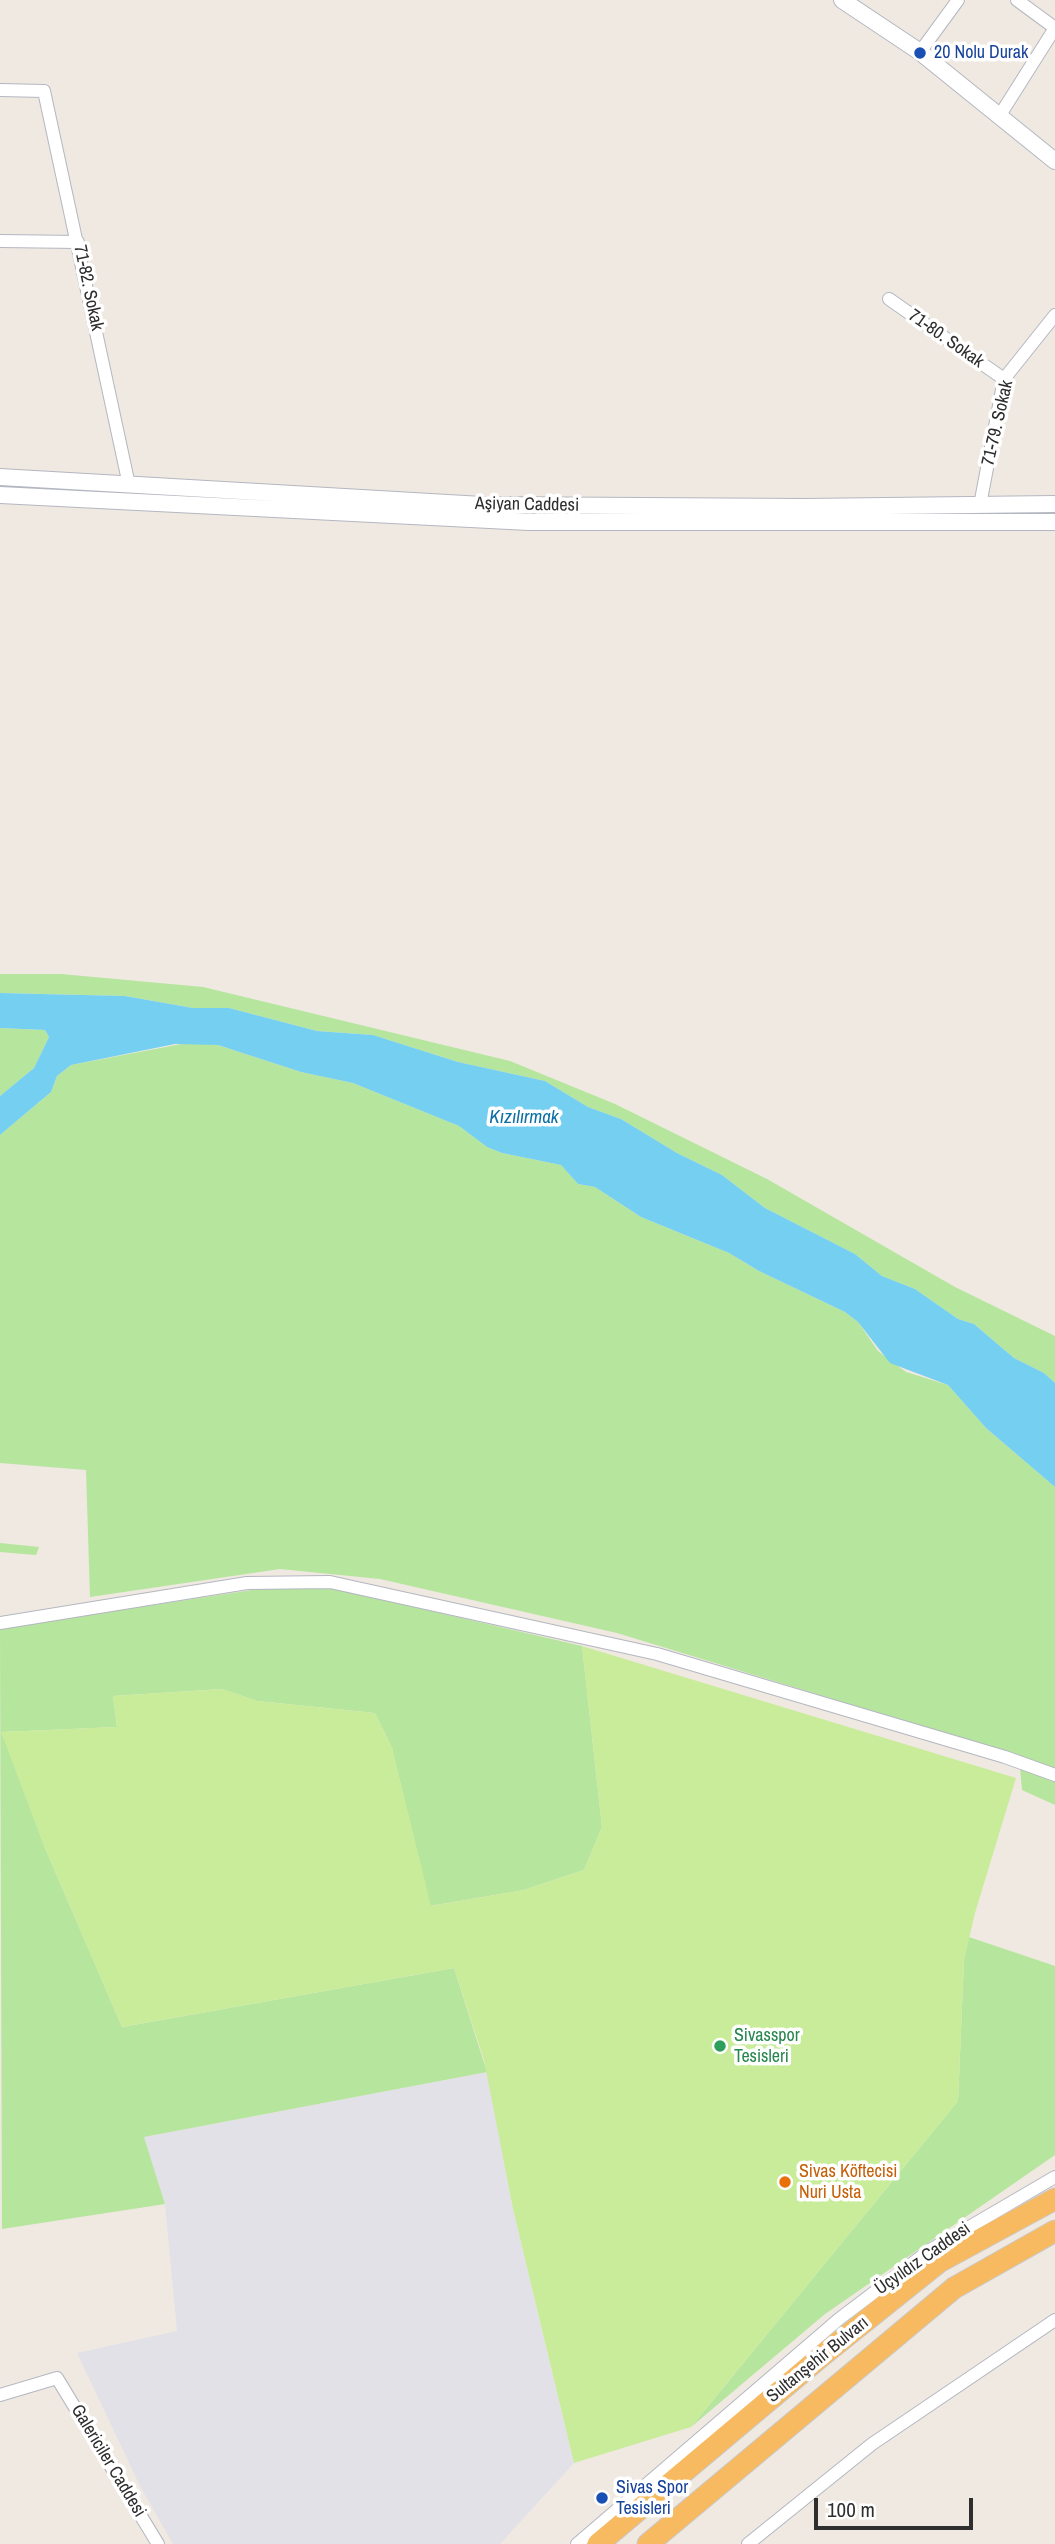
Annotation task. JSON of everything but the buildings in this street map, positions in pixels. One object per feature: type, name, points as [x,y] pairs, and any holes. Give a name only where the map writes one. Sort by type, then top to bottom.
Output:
[{"type":"highway","name":"Sultanşehir Bulvarı","points":[[598,2544],[824,2354],[940,2262],[1055,2199]]},
{"type":"highway","name":"Sultanşehir Bulvarı","points":[[648,2544],[954,2288],[1055,2231]]},
{"type":"street","points":[[842,0],[920,52],[1055,161]]},
{"type":"street","points":[[920,52],[958,0]]},
{"type":"street","points":[[1000,115],[1055,28],[1017,0]]},
{"type":"street","name":"71-82. Sokak","points":[[0,90],[44,91],[129,485]]},
{"type":"street","points":[[0,241],[78,242]]},
{"type":"street","name":"71-80. Sokak","points":[[889,299],[1004,379]]},
{"type":"street","name":"71-79. Sokak","points":[[980,505],[1004,379],[1055,315]]},
{"type":"street","name":"Aşiyan Caddesi","points":[[0,477],[482,505],[1055,505]]},
{"type":"street","name":"Aşiyan Caddesi","points":[[0,495],[529,522],[1055,522]]},
{"type":"street","points":[[0,1623],[247,1583],[330,1582],[657,1654],[1005,1757],[1055,1775]]},
{"type":"street","name":"Üçyıldız Caddesi","points":[[577,2544],[741,2401],[849,2312],[930,2250],[1055,2177]]},
{"type":"street","points":[[748,2544],[872,2444],[1055,2320]]},
{"type":"street","name":"Galericiler Caddesi","points":[[0,2395],[57,2378],[158,2544]]},
{"type":"shaded area","points":[[487,2072],[513,2209],[574,2463],[500,2544],[173,2544],[140,2486],[77,2353],[177,2331],[165,2204],[144,2137]]},
{"type":"green space","points":[[0,974],[61,974],[203,987],[510,1061],[615,1104],[767,1179],[955,1287],[1055,1336],[1055,1383],[1044,1373],[1014,1358],[974,1324],[958,1319],[915,1289],[882,1276],[855,1254],[765,1208],[722,1175],[677,1153],[621,1119],[588,1107],[545,1081],[458,1062],[373,1035],[317,1031],[229,1008],[193,1008],[125,996],[0,993]]},
{"type":"green space","points":[[0,1028],[45,1030],[49,1037],[34,1068],[0,1096]]},
{"type":"green space","points":[[192,1042],[218,1045],[301,1072],[353,1083],[459,1126],[487,1147],[502,1153],[561,1165],[578,1184],[595,1187],[641,1217],[729,1253],[759,1271],[845,1312],[858,1322],[878,1351],[906,1372],[948,1385],[986,1428],[1055,1487],[1055,1805],[1022,1790],[1019,1756],[617,1633],[380,1579],[280,1569],[90,1597],[86,1470],[0,1463],[0,1135],[51,1092],[57,1076],[71,1065]]},
{"type":"green space","points":[[0,1543],[39,1547],[36,1555],[0,1552]]},
{"type":"green space","points":[[272,1587],[333,1588],[582,1646],[602,1827],[584,1870],[524,1890],[430,1906],[392,1748],[375,1713],[257,1701],[222,1689],[113,1696],[117,1727],[2,1732],[45,1848],[122,2027],[454,1968],[487,2072],[144,2137],[165,2204],[2,2229],[0,1628]]},
{"type":"green space","name":"Sivasspor Tesisleri","points":[[582,1646],[1016,1778],[975,1913],[964,1960],[958,2101],[691,2427],[574,2463],[513,2209],[484,2060],[454,1968],[122,2027],[45,1848],[1,1732],[117,1727],[113,1696],[222,1689],[257,1701],[375,1713],[392,1748],[431,1906],[524,1890],[584,1870],[602,1827]]},
{"type":"green space","points":[[969,1937],[1055,1966],[1055,2155],[825,2314],[691,2427],[958,2101],[964,1960]]},
{"type":"water","name":"Kızılırmak","points":[[0,993],[125,996],[193,1008],[229,1008],[317,1031],[373,1035],[458,1062],[545,1081],[588,1107],[621,1119],[677,1153],[722,1175],[765,1208],[855,1254],[882,1276],[915,1289],[958,1319],[974,1324],[1014,1358],[1044,1373],[1055,1383],[1055,1487],[986,1428],[948,1385],[890,1363],[858,1322],[845,1312],[759,1271],[729,1253],[641,1217],[595,1187],[578,1184],[561,1165],[502,1153],[487,1147],[459,1126],[353,1083],[301,1072],[218,1045],[175,1044],[71,1065],[57,1076],[51,1092],[0,1135],[0,1096],[34,1068],[49,1037],[45,1030],[0,1028]]},
{"type":"place","name":"20 Nolu Durak","points":[[920,53]]},
{"type":"place","name":"Sivasspor Tesisleri","points":[[720,2046]]},
{"type":"place","name":"Sivas Köftecisi Nuri Usta","points":[[785,2182]]},
{"type":"place","name":"Sivas Spor Tesisleri","points":[[602,2498]]}]
